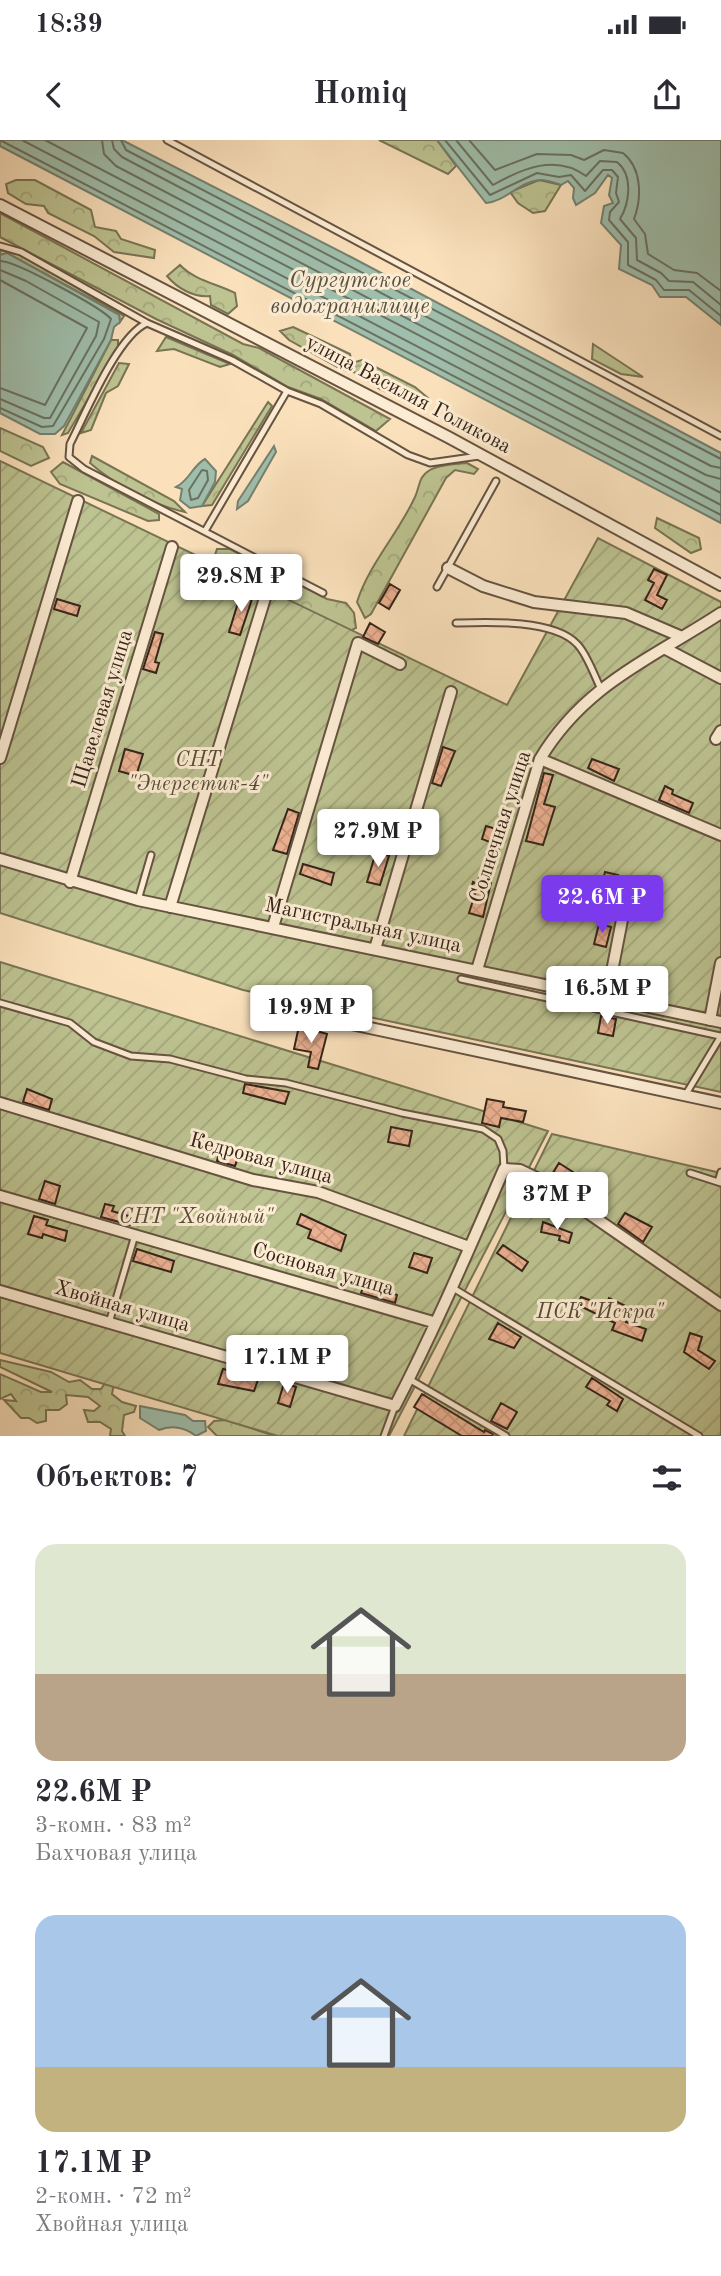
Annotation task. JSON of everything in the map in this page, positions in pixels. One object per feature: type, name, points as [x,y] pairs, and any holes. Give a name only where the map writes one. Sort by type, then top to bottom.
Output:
[{"type":"street","name":"улица Василия Голикова","points":[[0,205],[482,455],[721,585]]},
{"type":"street","points":[[0,758],[78,501]]},
{"type":"street","name":"Щавелевая улица","points":[[70,882],[172,547]]},
{"type":"street","points":[[448,568],[483,586],[534,602],[626,613],[682,637]]},
{"type":"street","points":[[170,907],[265,598]]},
{"type":"street","name":"Солнечная улица","points":[[477,970],[540,759],[562,727],[600,687],[721,613]]},
{"type":"street","points":[[273,927],[358,643],[400,664]]},
{"type":"street","points":[[664,648],[721,678]]},
{"type":"street","points":[[375,949],[451,692]]},
{"type":"street","points":[[540,759],[721,835]]},
{"type":"street","name":"Магистральная улица","points":[[0,859],[70,882],[138,900],[716,1021]]},
{"type":"street","points":[[607,997],[629,884]]},
{"type":"street","points":[[716,1021],[721,963]]},
{"type":"street","points":[[295,1012],[721,1103]]},
{"type":"street","name":"Кедровая улица","points":[[0,1103],[253,1180],[318,1192],[469,1247]]},
{"type":"street","points":[[395,1406],[433,1322],[453,1287],[504,1169],[520,1170],[539,1179],[721,1306]]},
{"type":"street","name":"Сосновая улица","points":[[0,1196],[433,1322]]},
{"type":"street","name":"Хвойная улица","points":[[0,1291],[395,1406]]},
{"type":"lane","points":[[167,140],[721,436]]},
{"type":"lane","points":[[0,246],[21,252],[147,323],[232,360],[287,391],[321,404],[408,455],[430,463],[482,455]]},
{"type":"lane","points":[[147,323],[134,329],[122,348],[70,444],[69,457],[84,469],[323,593]]},
{"type":"lane","points":[[205,531],[287,391]]},
{"type":"lane","points":[[438,587],[496,481]]},
{"type":"lane","points":[[456,623],[516,623],[557,634],[577,643],[600,687]]},
{"type":"lane","points":[[138,900],[151,855]]},
{"type":"lane","points":[[461,979],[720,1036],[686,1094]]},
{"type":"lane","points":[[0,1003],[70,1023],[94,1042],[131,1056],[170,1059],[246,1079],[286,1083],[402,1113],[483,1129],[498,1139],[503,1151],[504,1169]]},
{"type":"lane","points":[[690,1173],[720,1183],[721,1172]]},
{"type":"lane","points":[[108,1323],[135,1235]]},
{"type":"lane","points":[[453,1287],[699,1436]]},
{"type":"lane","points":[[409,1378],[506,1436]]},
{"type":"lane","points":[[384,1436],[395,1406]]},
{"type":"green space","points":[[379,140],[437,140],[456,166],[448,174]]},
{"type":"green space","points":[[16,180],[35,180],[91,210],[95,227],[116,231],[121,239],[155,250],[154,258],[114,252],[94,236],[48,213],[44,206],[26,204],[8,193],[6,184]]},
{"type":"green space","points":[[539,180],[561,185],[545,211],[533,213],[518,203],[510,192]]},
{"type":"green space","points":[[0,213],[243,344],[259,348],[390,419],[376,431],[321,399],[288,387],[233,355],[156,319],[0,237]]},
{"type":"green space","points":[[0,250],[22,255],[124,316],[120,322],[119,315],[112,310],[7,253],[0,255]]},
{"type":"green space","points":[[180,265],[199,278],[235,293],[237,306],[228,314],[211,305],[210,296],[192,294],[176,284],[167,276]]},
{"type":"green space","points":[[293,327],[350,354],[352,363],[362,360],[415,387],[428,398],[419,405],[380,389],[357,373],[341,369],[289,340],[280,331]]},
{"type":"green space","points":[[166,337],[230,364],[220,367],[174,349],[157,351]]},
{"type":"green space","points":[[111,340],[118,340],[118,348],[68,433],[62,435]]},
{"type":"green space","points":[[593,344],[643,377],[621,374],[592,359]]},
{"type":"green space","points":[[119,363],[129,364],[118,386],[106,393],[91,430],[81,433]]},
{"type":"green space","points":[[268,402],[272,406],[212,505],[202,506]]},
{"type":"green space","points":[[0,428],[43,447],[49,458],[31,466],[0,451]]},
{"type":"green space","points":[[92,456],[174,501],[185,512],[147,499],[123,486],[90,463]]},
{"type":"green space","name":"СНТ \"Энергетик-4\"","points":[[0,461],[507,705],[598,538],[721,602],[721,1092],[243,990],[0,913]]},
{"type":"green space","points":[[63,462],[159,514],[159,520],[148,521],[60,484],[51,472]]},
{"type":"green space","points":[[467,463],[478,469],[474,474],[455,470],[446,478],[371,614],[365,618],[357,602],[362,588],[408,511],[423,476],[438,467]]},
{"type":"green space","points":[[657,518],[699,538],[701,549],[691,553],[655,528]]},
{"type":"green space","points":[[217,549],[230,549],[327,599],[346,603],[354,613],[356,628],[348,632],[213,561]]},
{"type":"green space","name":"СНТ \"Хвойный\"","points":[[0,962],[548,1131],[389,1436],[278,1436],[0,1353]]},
{"type":"green space","name":"ПСК \"Искра\"","points":[[552,1134],[721,1173],[721,1436],[404,1436]]},
{"type":"green space","points":[[0,1360],[51,1372],[69,1382],[80,1380],[92,1389],[101,1389],[108,1379],[115,1378],[112,1394],[122,1402],[136,1406],[134,1412],[124,1415],[122,1431],[125,1436],[110,1436],[111,1429],[100,1422],[88,1422],[84,1410],[94,1411],[100,1406],[88,1397],[66,1395],[67,1404],[59,1410],[46,1410],[46,1421],[37,1423],[29,1418],[21,1418],[4,1400],[16,1401],[11,1394],[0,1399],[0,1374],[41,1392],[52,1392],[0,1367]]},
{"type":"green space","points":[[226,1420],[275,1436],[217,1436],[208,1427],[214,1421]]},
{"type":"water","name":"Сургутское водохранилище","points":[[0,140],[122,140],[351,257],[721,453],[721,523],[0,146]]},
{"type":"water","points":[[437,140],[721,140],[721,325],[686,297],[660,297],[652,285],[619,269],[621,245],[601,223],[604,206],[613,203],[609,195],[612,178],[608,175],[595,193],[576,205],[573,198],[574,188],[568,181],[561,185],[541,180],[532,181],[500,199],[486,203]]},
{"type":"water","points":[[7,253],[119,315],[120,322],[114,327],[111,340],[64,426],[55,434],[40,434],[0,413],[0,255]]},
{"type":"water","points":[[274,446],[276,452],[248,501],[237,509],[238,501]]},
{"type":"water","points":[[205,459],[216,471],[215,482],[202,506],[190,508],[180,500],[182,489],[176,487]]},
{"type":"water","points":[[140,1406],[185,1415],[193,1421],[205,1421],[206,1431],[196,1436],[178,1428],[159,1430],[140,1418]]},
{"type":"building","points":[[654,569],[667,575],[657,595],[667,600],[662,609],[645,600],[654,583],[648,580]]},
{"type":"building","points":[[390,584],[400,590],[389,609],[379,603]]},
{"type":"building","points":[[241,593],[253,596],[240,635],[229,632]]},
{"type":"building","points":[[57,599],[80,606],[77,616],[54,609]]},
{"type":"building","points":[[370,623],[385,632],[378,644],[363,637]]},
{"type":"building","points":[[155,632],[163,634],[155,662],[159,663],[156,673],[143,669]]},
{"type":"building","points":[[443,747],[455,751],[441,786],[432,783]]},
{"type":"building","points":[[125,749],[143,754],[136,776],[119,771]]},
{"type":"building","points":[[592,759],[619,769],[614,781],[588,768]]},
{"type":"building","points":[[544,773],[553,775],[544,804],[555,807],[543,845],[526,841]]},
{"type":"building","points":[[665,786],[673,790],[672,794],[693,803],[689,813],[659,800]]},
{"type":"building","points":[[288,809],[299,813],[287,854],[273,850]]},
{"type":"building","points":[[486,826],[503,831],[483,917],[469,913],[475,894],[470,893],[473,882],[477,884],[490,842],[482,839]]},
{"type":"building","points":[[376,852],[389,856],[380,885],[367,882]]},
{"type":"building","points":[[303,864],[334,873],[331,885],[300,874]]},
{"type":"building","points":[[605,872],[618,875],[611,908],[597,905]]},
{"type":"building","points":[[599,924],[611,927],[606,947],[594,944]]},
{"type":"building","points":[[620,972],[649,980],[646,994],[617,987]]},
{"type":"building","points":[[601,1016],[616,1019],[613,1036],[598,1033]]},
{"type":"building","points":[[299,1026],[327,1034],[318,1069],[308,1067],[311,1052],[294,1049]]},
{"type":"building","points":[[245,1084],[289,1092],[285,1104],[243,1093]]},
{"type":"building","points":[[27,1089],[52,1099],[49,1110],[23,1102]]},
{"type":"building","points":[[487,1099],[504,1102],[503,1107],[526,1111],[523,1122],[501,1118],[499,1127],[482,1123]]},
{"type":"building","points":[[391,1127],[412,1131],[409,1146],[388,1142]]},
{"type":"building","points":[[221,1145],[240,1151],[235,1166],[217,1161]]},
{"type":"building","points":[[559,1163],[573,1172],[566,1185],[551,1176]]},
{"type":"building","points":[[45,1181],[60,1186],[55,1204],[39,1199]]},
{"type":"building","points":[[105,1204],[114,1206],[112,1211],[132,1217],[130,1225],[101,1217]]},
{"type":"building","points":[[625,1213],[652,1227],[643,1242],[618,1224]]},
{"type":"building","points":[[301,1214],[346,1235],[341,1251],[308,1238],[311,1230],[297,1224]]},
{"type":"building","points":[[34,1216],[48,1220],[46,1225],[67,1231],[65,1241],[43,1234],[42,1238],[28,1234]]},
{"type":"building","points":[[543,1222],[572,1233],[569,1243],[559,1240],[560,1236],[541,1232]]},
{"type":"building","points":[[503,1245],[528,1262],[522,1271],[497,1253]]},
{"type":"building","points":[[137,1249],[174,1261],[171,1272],[133,1261]]},
{"type":"building","points":[[414,1253],[432,1258],[427,1273],[409,1267]]},
{"type":"building","points":[[364,1285],[397,1295],[395,1303],[361,1293]]},
{"type":"building","points":[[581,1297],[606,1306],[609,1298],[630,1308],[626,1322],[646,1329],[642,1341],[612,1330],[615,1323],[578,1305]]},
{"type":"building","points":[[498,1323],[521,1337],[514,1348],[489,1339]]},
{"type":"building","points":[[690,1333],[702,1337],[698,1350],[715,1361],[709,1369],[684,1352]]},
{"type":"building","points":[[223,1369],[259,1377],[254,1391],[218,1384]]},
{"type":"building","points":[[592,1378],[623,1399],[617,1411],[607,1405],[610,1401],[586,1387]]},
{"type":"building","points":[[284,1383],[296,1387],[290,1407],[278,1403]]},
{"type":"building","points":[[422,1394],[484,1432],[485,1430],[493,1434],[462,1436],[414,1407]]},
{"type":"building","points":[[501,1403],[517,1412],[507,1429],[491,1421]]}]
